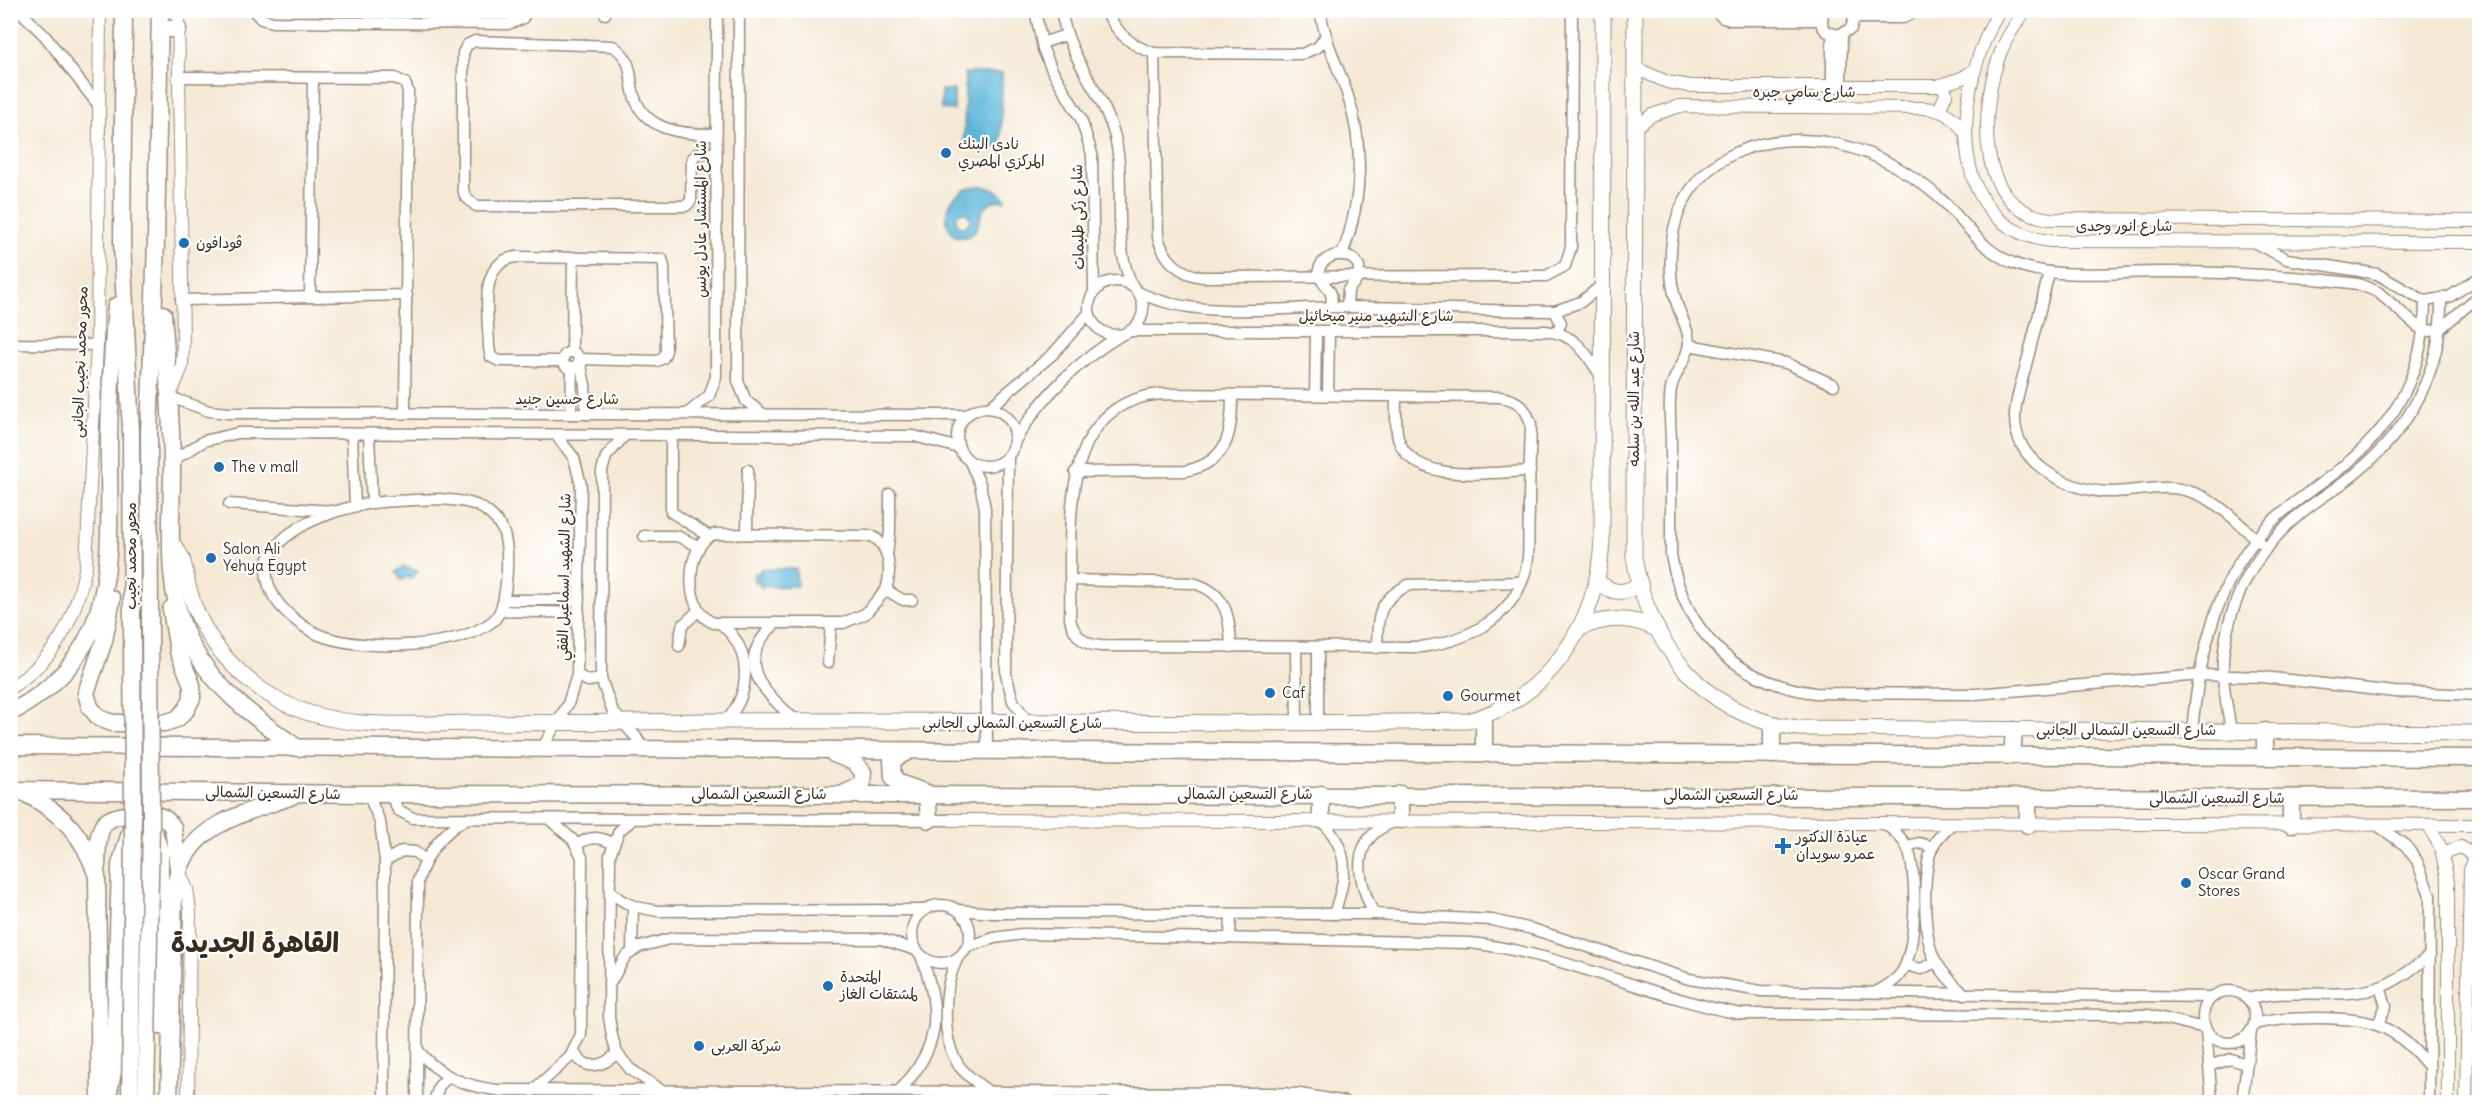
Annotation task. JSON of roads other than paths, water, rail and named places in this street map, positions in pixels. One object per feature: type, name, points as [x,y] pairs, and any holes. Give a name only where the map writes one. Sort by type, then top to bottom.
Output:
[{"type":"main road","name":"محور محمد نجيب","points":[[124,10],[122,243],[131,433],[133,822],[130,1102]]},
{"type":"main road","name":"محور محمد نجيب","points":[[146,1102],[151,822],[149,433],[156,242],[160,10]]},
{"type":"main road","name":"شارع عبد الله بن سلمه","points":[[1476,719],[1537,684],[1563,656],[1579,629],[1598,581],[1602,539],[1604,10]]},
{"type":"main road","name":"شارع عبد الله بن سلمه","points":[[1635,10],[1634,557],[1640,583],[1658,630],[1674,658],[1701,686],[1748,718],[1772,726]]},
{"type":"main road","points":[[160,29],[178,29]]},
{"type":"main road","points":[[122,243],[110,384],[112,585],[109,622],[86,693],[90,707],[99,718],[112,723],[164,723],[182,715],[192,698],[192,685],[178,651],[172,627],[170,397],[156,242]]},
{"type":"main road","name":"شارع التسعين الشمالى الجانبى","points":[[172,544],[182,557],[189,590],[201,622],[220,652],[257,687],[296,708],[325,717],[355,722],[1318,724],[1476,719]]},
{"type":"main road","points":[[10,713],[30,702],[53,684],[82,648],[99,614],[110,559]]},
{"type":"main road","points":[[172,569],[180,615],[187,637],[205,666],[228,695],[260,722],[298,748]]},
{"type":"main road","points":[[1598,581],[1614,592],[1628,591],[1640,583]]},
{"type":"main road","points":[[1579,629],[1598,621],[1618,618],[1639,621],[1658,630]]},
{"type":"main road","points":[[1476,719],[1484,754]]},
{"type":"main road","points":[[1772,726],[1772,755]]},
{"type":"main road","name":"شارع التسعين الشمالى الجانبى","points":[[1772,726],[2480,733]]},
{"type":"main road","points":[[2012,756],[2014,730]]},
{"type":"main road","points":[[2265,731],[2265,757]]},
{"type":"main road","points":[[10,746],[827,752],[2480,758]]},
{"type":"main road","points":[[827,752],[854,762],[863,772],[862,785],[857,790],[842,794]]},
{"type":"main road","points":[[908,752],[892,760],[893,777],[899,783],[927,793],[929,820]]},
{"type":"main road","points":[[14,790],[53,810],[80,837],[97,876]]},
{"type":"main road","name":"شارع التسعين الشمالى","points":[[14,790],[368,794],[927,793],[2480,798]]},
{"type":"main road","points":[[178,869],[194,842],[206,832],[223,822],[301,793]]},
{"type":"main road","points":[[1321,794],[1321,820]]},
{"type":"main road","points":[[1400,794],[1400,820]]},
{"type":"main road","points":[[2028,797],[2028,825]]},
{"type":"main road","points":[[2292,798],[2292,825]]},
{"type":"main road","points":[[100,1102],[97,876],[101,831],[112,818],[160,816],[168,820],[176,836],[178,869],[174,894],[167,1102]]},
{"type":"main road","points":[[107,1102],[114,1067],[120,865],[133,822]]},
{"type":"main road","points":[[151,822],[160,851],[160,1047],[167,1102]]},
{"type":"street","points":[[19,10],[45,36],[99,106]]},
{"type":"street","name":"محور محمد نجيب الجانبى","points":[[10,688],[30,675],[53,652],[81,593],[86,565],[97,345],[100,10]]},
{"type":"street","points":[[170,397],[182,367],[178,10]]},
{"type":"street","points":[[253,10],[261,19],[273,22],[508,24],[522,19],[528,10]]},
{"type":"street","name":"شارع المستشار عادل يونس","points":[[685,414],[702,404],[713,387],[716,326],[717,10]]},
{"type":"street","points":[[739,10],[737,370],[741,392],[754,409],[763,415]]},
{"type":"street","name":"شارع زكى طليمات","points":[[1035,10],[1042,43],[1052,70],[1081,119],[1092,154],[1094,292]]},
{"type":"street","points":[[1029,723],[1013,700],[1006,674],[1008,457],[1016,439],[1051,390],[1081,362],[1135,326],[1142,314],[1135,290],[1126,273],[1120,249],[1120,173],[1114,135],[1066,35],[1061,10]]},
{"type":"street","points":[[1106,10],[1123,36],[1140,49],[1154,53],[1302,54],[1318,47],[1325,37]]},
{"type":"street","points":[[1320,10],[1325,37],[1351,106],[1359,154],[1356,206],[1342,255]]},
{"type":"street","points":[[1154,53],[1158,237],[1165,255],[1181,270],[1202,277],[1541,277],[1556,273],[1565,266],[1571,248],[1572,10]]},
{"type":"street","points":[[1714,10],[1723,18],[1731,20],[1821,15],[1822,26],[1837,35]]},
{"type":"street","points":[[1837,35],[1851,29],[1853,14],[1903,18],[1919,10]]},
{"type":"street","points":[[2002,10],[2018,21]]},
{"type":"street","name":"شارع انور وجدى","points":[[2002,10],[1984,40],[1973,71],[1966,135],[1971,175],[1987,208],[2002,224],[2016,233],[2050,241],[2480,242]]},
{"type":"street","name":"شارع انور وجدى","points":[[2026,10],[2004,45],[1995,68],[1989,114],[1989,158],[1992,172],[2003,192],[2029,214],[2050,219],[2480,221]]},
{"type":"street","points":[[1042,43],[1066,35]]},
{"type":"street","points":[[1836,86],[1837,35]]},
{"type":"street","points":[[716,134],[668,130],[652,122],[640,109],[633,92],[630,63],[614,46],[475,41],[467,45],[463,53],[463,189],[465,196],[476,206],[686,206],[691,201],[692,159],[698,153],[716,153]]},
{"type":"street","name":"شارع سامي جبره","points":[[1635,68],[1667,82],[1690,86],[1944,85],[1973,71]]},
{"type":"street","points":[[178,78],[395,78],[406,86],[405,413]]},
{"type":"street","points":[[310,297],[313,78]]},
{"type":"street","points":[[1944,85],[1946,95],[1939,110],[1953,118],[1966,135]]},
{"type":"street","points":[[1689,106],[1686,96],[1690,86]]},
{"type":"street","name":"شارع سامي جبره","points":[[1636,127],[1660,111],[1689,106],[1939,110]]},
{"type":"street","points":[[2480,294],[2441,328],[2425,330],[2378,292],[2358,284],[2229,272],[2049,272],[2019,266],[1991,252],[1971,235],[1934,194],[1884,161],[1847,146],[1820,140],[1790,138],[1762,142],[1738,150],[1719,161],[1700,181],[1680,213],[1671,248],[1671,274],[1675,299],[1688,329],[1689,345],[1671,390],[1671,555],[1680,592],[1698,627],[1717,649],[1740,667],[1774,684],[1815,693],[1975,694],[2223,675],[2296,680],[2395,692],[2480,695]]},
{"type":"street","points":[[1987,208],[2003,192]]},
{"type":"street","points":[[2253,242],[2287,259],[2377,274],[2425,301],[2441,300],[2480,277]]},
{"type":"street","points":[[1331,307],[1331,291],[1320,277],[1323,262],[1332,256],[1342,255],[1359,266],[1359,277],[1348,290],[1347,307]]},
{"type":"street","points":[[571,414],[573,257]]},
{"type":"street","points":[[508,258],[658,258],[664,266],[666,351],[663,358],[657,361],[573,360],[499,362],[491,357],[489,280],[495,266],[508,258]]},
{"type":"street","points":[[2049,272],[2015,415],[2022,446],[2031,459],[2047,472],[2085,489],[2106,492],[2173,488],[2200,495],[2224,509],[2266,548]]},
{"type":"street","points":[[987,752],[985,508],[980,484],[970,462],[959,448],[957,434],[967,415],[989,408],[1053,354],[1089,313],[1094,292],[1102,285],[1112,281],[1123,282],[1135,290]]},
{"type":"street","name":"شارع الشهيد منير ميخائيل","points":[[1135,290],[1167,304],[1198,309],[1347,307],[1555,311],[1581,302],[1603,284]]},
{"type":"street","points":[[181,300],[407,296]]},
{"type":"street","points":[[2231,731],[2223,675],[2224,651],[2234,606],[2243,584],[2266,548],[2301,513],[2374,457],[2403,422],[2435,360],[2441,328],[2441,300]]},
{"type":"street","points":[[2192,731],[2201,675],[2219,604],[2235,570],[2256,539],[2292,502],[2352,459],[2392,414],[2416,370],[2425,330],[2425,301]]},
{"type":"street","points":[[1555,311],[1560,320],[1557,332],[1583,348],[1602,377]]},
{"type":"street","points":[[1089,313],[1101,330],[1126,332]]},
{"type":"street","points":[[716,326],[738,326]]},
{"type":"street","points":[[1315,395],[1316,331]]},
{"type":"street","points":[[1328,395],[1329,331]]},
{"type":"street","name":"شارع الشهيد منير ميخائيل","points":[[1126,332],[1557,332]]},
{"type":"street","points":[[10,344],[97,345]]},
{"type":"street","points":[[1689,345],[1786,363],[1834,385]]},
{"type":"street","points":[[573,360],[585,385],[586,414]]},
{"type":"street","points":[[1161,394],[1315,395],[1500,397],[1518,402],[1529,416],[1531,425],[1528,558],[1521,582],[1510,604],[1498,617],[1473,633],[1435,645],[1377,648],[1101,646],[1086,643],[1071,626],[1075,472],[1082,451],[1094,432],[1109,415],[1127,402],[1161,394]]},
{"type":"street","points":[[1075,472],[1185,471],[1201,466],[1218,454],[1229,437],[1232,427],[1232,394]]},
{"type":"street","points":[[1396,396],[1399,440],[1404,452],[1424,468],[1447,472],[1530,471]]},
{"type":"street","name":"شارع حسين جنيد","points":[[170,397],[209,411],[228,413],[967,415]]},
{"type":"street","points":[[989,408],[1001,412],[1011,420],[1016,439]]},
{"type":"street","points":[[425,413],[425,434]]},
{"type":"street","points":[[352,434],[355,506]]},
{"type":"street","points":[[369,434],[372,503]]},
{"type":"street","points":[[172,461],[204,441],[226,435],[914,436],[959,448]]},
{"type":"street","name":"شارع الشهيد اسماعيل الفقي","points":[[541,750],[568,704],[577,675],[581,485],[574,458],[556,435]]},
{"type":"street","points":[[625,435],[606,457],[601,485],[601,679],[607,702],[644,750]]},
{"type":"street","points":[[671,435],[671,512],[709,536],[747,534],[872,536],[879,540],[887,555]]},
{"type":"street","points":[[970,462],[987,467],[999,464],[1008,457]]},
{"type":"street","points":[[747,534],[748,470]]},
{"type":"street","points":[[2320,483],[2329,493]]},
{"type":"street","points":[[581,485],[601,485]]},
{"type":"street","points":[[709,536],[698,546],[694,556],[693,597],[697,612],[708,621],[721,624],[831,624],[854,620],[865,614],[886,590],[890,494]]},
{"type":"street","points":[[440,499],[468,502],[486,511],[500,526],[506,538],[503,606],[488,625],[468,633],[427,643],[402,646],[376,646],[333,639],[300,624],[271,592],[267,575],[269,558],[278,544],[301,526],[336,511],[355,506],[440,499]]},
{"type":"street","points":[[2292,502],[2301,513]]},
{"type":"street","points":[[229,504],[336,511]]},
{"type":"street","points":[[644,536],[677,536],[698,546]]},
{"type":"street","points":[[1071,580],[1203,585],[1221,599],[1227,609],[1231,647]]},
{"type":"street","points":[[1377,648],[1379,615],[1385,602],[1395,592],[1408,585],[1521,582]]},
{"type":"street","points":[[886,590],[894,596],[912,600]]},
{"type":"street","points":[[503,606],[579,600]]},
{"type":"street","points":[[503,606],[579,613]]},
{"type":"street","points":[[680,646],[682,626],[697,612]]},
{"type":"street","points":[[721,624],[734,636],[750,673],[797,722]]},
{"type":"street","points":[[726,721],[743,694],[755,648],[775,624]]},
{"type":"street","points":[[828,663],[831,624]]},
{"type":"street","points":[[1296,647],[1297,724]]},
{"type":"street","points":[[1318,647],[1318,724]]},
{"type":"street","points":[[741,649],[755,648]]},
{"type":"street","points":[[577,675],[588,681],[601,679]]},
{"type":"street","points":[[368,794],[380,822],[386,861],[384,1102]]},
{"type":"street","points":[[390,794],[398,810],[413,818],[467,819],[2480,825]]},
{"type":"street","points":[[417,1102],[416,892],[425,860],[442,836],[467,819]]},
{"type":"street","points":[[532,1091],[574,1052],[581,1035],[583,863],[577,845],[549,819]]},
{"type":"street","points":[[632,820],[619,831],[610,855],[609,1017],[617,1053],[644,1082],[661,1090]]},
{"type":"street","points":[[1321,820],[1336,839],[1345,861],[1345,874],[1334,914]]},
{"type":"street","points":[[1374,914],[1360,884],[1361,856],[1376,832],[1400,820]]},
{"type":"street","points":[[1875,993],[1890,985],[1906,965],[1913,942],[1912,860],[1897,833],[1884,824]]},
{"type":"street","points":[[1951,825],[1933,847],[1926,875],[1927,926],[1929,942],[1936,962],[1964,994]]},
{"type":"street","points":[[2377,825],[2406,846],[2425,877],[2430,895],[2429,1102]]},
{"type":"street","points":[[2428,825],[2444,856],[2448,882],[2448,1102]]},
{"type":"street","points":[[2466,1102],[2472,855],[2480,832]]},
{"type":"street","points":[[577,845],[587,839],[598,838],[613,844]]},
{"type":"street","points":[[1906,846],[1919,843],[1933,847]]},
{"type":"street","points":[[2444,856],[2454,847],[2467,849],[2472,855]]},
{"type":"street","points":[[386,861],[402,851],[415,852],[425,860]]},
{"type":"street","points":[[178,869],[187,889],[190,912],[188,1102]]},
{"type":"street","points":[[610,890],[617,898],[633,906],[658,911],[923,910],[940,904],[958,910],[993,913],[1374,914],[1512,923],[1689,979],[1737,989],[1786,993],[2211,997],[2230,991],[2248,999],[2270,995],[2363,991],[2380,987],[2400,977],[2430,956]]},
{"type":"street","points":[[632,952],[633,906]]},
{"type":"street","points":[[899,1091],[923,1063],[935,1029],[934,996],[912,929],[923,910]]},
{"type":"street","points":[[958,910],[964,916],[970,931],[967,947]]},
{"type":"street","points":[[1230,938],[1231,914]]},
{"type":"street","points":[[988,1092],[959,1066],[949,1042],[947,997],[950,977],[957,958],[967,947],[994,938],[1023,934],[1491,945],[1532,954],[1717,1009],[1764,1016],[2149,1015],[2206,1029],[2216,1039],[2229,1043],[2241,1040],[2252,1027],[2294,1018],[2354,1018],[2378,1024],[2405,1040],[2430,1068]]},
{"type":"street","points":[[609,985],[617,968],[632,952],[656,940],[673,938],[881,939],[939,963],[957,958]]},
{"type":"street","points":[[1906,965],[1921,969],[1936,962]]},
{"type":"street","points":[[1632,984],[1640,963]]},
{"type":"street","points":[[2378,1024],[2386,1006],[2380,987]]},
{"type":"street","points":[[2211,997],[2204,1008],[2211,1065],[2212,1102]]},
{"type":"street","points":[[2242,1102],[2254,1011],[2248,999]]},
{"type":"street","points":[[417,1049],[431,1065],[448,1077],[472,1086],[532,1091],[1271,1093],[1300,1094],[1346,1102]]},
{"type":"street","points":[[574,1052],[582,1062],[595,1066],[608,1063],[617,1053]]},
{"type":"street","points":[[2211,1065],[2231,1059],[2246,1064]]},
{"type":"street","points":[[435,1102],[439,1086],[448,1077]]},
{"type":"water","points":[[965,73],[1002,73],[1001,148],[964,148]]},
{"type":"water","points":[[941,90],[954,90],[954,110],[941,109]]},
{"type":"water","points":[[976,186],[998,191],[1006,199],[1005,201],[994,201],[987,206],[971,235],[964,237],[953,235],[946,222],[952,200],[962,191]],"holes":[[[962,212],[967,213],[971,220],[964,228],[957,225],[956,216]]]},
{"type":"water","points":[[403,567],[419,571],[410,579],[409,577],[401,580],[396,572]]},
{"type":"water","points":[[760,569],[796,569],[797,586],[760,587],[760,579],[759,582],[754,582],[754,573],[759,573],[760,576]]},
{"type":"place","name":"نادي البنك المركزي المصري","points":[[946,153]]},
{"type":"place","name":"ڤودافون","points":[[184,243]]},
{"type":"place","name":"The v mall","points":[[219,467]]},
{"type":"place","name":"Salon Ali Yehya Egypt","points":[[211,558]]},
{"type":"place","name":"Caf","points":[[1270,693]]},
{"type":"place","name":"Gourmet","points":[[1448,696]]},
{"type":"place","name":"عيادة الدكتور عمرو سويدان","points":[[1783,846]]},
{"type":"place","name":"Oscar Grand Stores","points":[[2186,883]]},
{"type":"place","name":"المتحدة لمشتقات الغاز","points":[[828,986]]},
{"type":"place","name":"شركة العربى","points":[[699,1046]]},
{"type":"district","name":"القاهرة الجديدة","points":[[255,943]]}]
